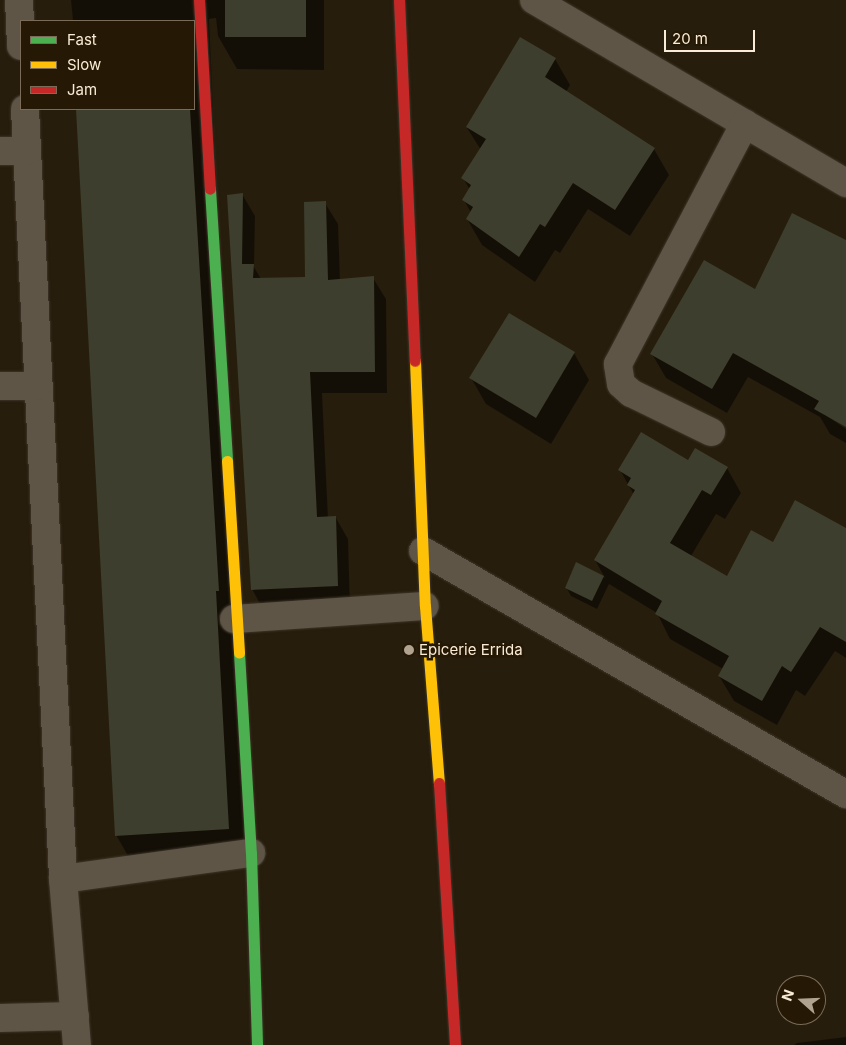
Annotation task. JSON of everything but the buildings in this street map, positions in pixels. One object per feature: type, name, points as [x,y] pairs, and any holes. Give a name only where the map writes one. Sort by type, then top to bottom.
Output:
[{"type":"street","points":[[19,0],[20,23]]},
{"type":"street","points":[[199,0],[234,619],[251,853],[257,1045]]},
{"type":"street","points":[[399,0],[425,606],[432,664],[455,1045]]},
{"type":"street","points":[[534,0],[846,183]]},
{"type":"street","points":[[25,110],[37,386],[63,879],[77,1045]]},
{"type":"street","points":[[711,432],[631,393],[621,384],[618,364],[745,123]]},
{"type":"street","points":[[0,151],[27,151]]},
{"type":"street","points":[[0,386],[37,386]]},
{"type":"street","points":[[423,552],[846,794]]},
{"type":"street","points":[[234,619],[425,606]]},
{"type":"street","points":[[63,879],[251,853]]},
{"type":"street","points":[[0,1018],[75,1016]]},
{"type":"traffic: fast","points":[[210,189],[227,461]]},
{"type":"traffic: fast","points":[[239,653],[251,853],[257,1045]]},
{"type":"traffic: slow","points":[[415,361],[425,606],[439,783]]},
{"type":"traffic: slow","points":[[227,461],[239,653]]},
{"type":"traffic: jam","points":[[199,0],[210,189]]},
{"type":"traffic: jam","points":[[399,0],[415,361]]},
{"type":"traffic: jam","points":[[439,783],[455,1045]]},
{"type":"place","name":"Epicerie Errida","points":[[409,650]]}]
